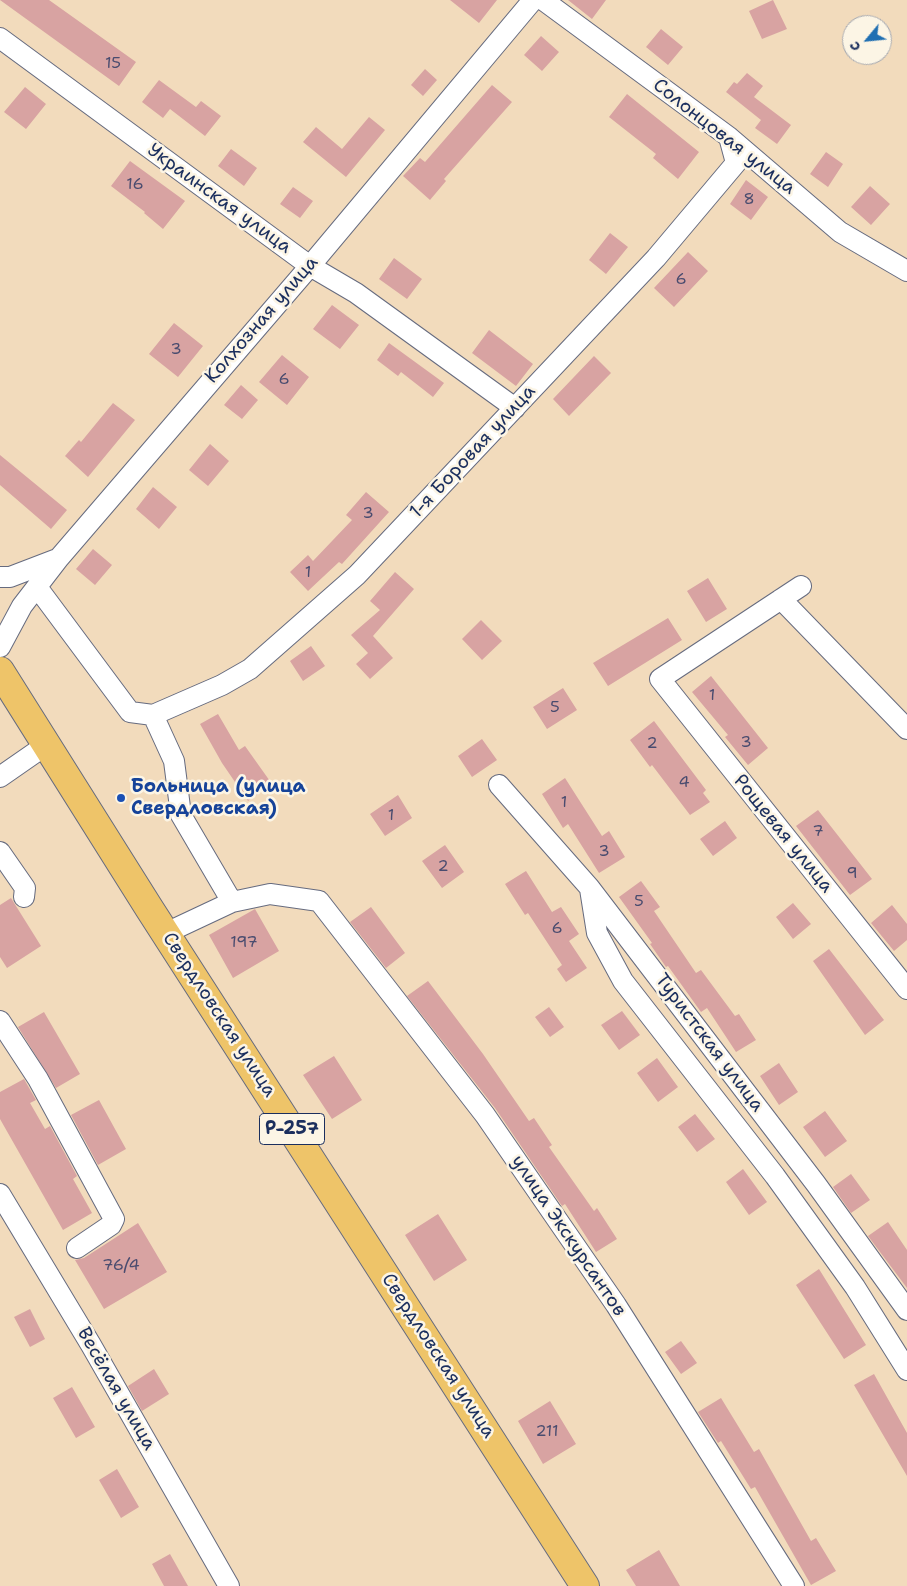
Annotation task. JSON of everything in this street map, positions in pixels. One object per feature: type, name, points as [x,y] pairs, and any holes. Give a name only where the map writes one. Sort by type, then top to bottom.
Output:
[{"type":"highway","name":"Свердловская улица","points":[[0,672],[585,1586]]},
{"type":"street","name":"Колхозная улица","points":[[0,646],[22,606],[59,558],[310,266],[533,0]]},
{"type":"street","name":"Солонцовая улица","points":[[543,0],[729,137],[840,232],[907,271]]},
{"type":"street","name":"Украинская улица","points":[[0,38],[310,266],[356,293],[514,408]]},
{"type":"street","name":"1-я Боровая улица","points":[[153,715],[222,685],[250,669],[357,575],[656,258],[736,163],[729,137]]},
{"type":"street","points":[[0,577],[17,575],[59,558]]},
{"type":"street","points":[[801,586],[781,599],[907,729]]},
{"type":"street","points":[[36,587],[130,712],[153,715],[174,761],[181,815],[232,902],[166,933]]},
{"type":"street","name":"Рощевая улица","points":[[781,599],[660,679],[907,989]]},
{"type":"street","points":[[0,777],[46,745]]},
{"type":"street","name":"Туристская улица","points":[[499,785],[589,887],[816,1184],[907,1310]]},
{"type":"street","points":[[0,852],[25,888],[24,897]]},
{"type":"street","points":[[589,887],[597,934],[623,981],[780,1183],[855,1286],[907,1370]]},
{"type":"street","name":"улица Экскурсантов","points":[[232,902],[270,894],[319,901],[491,1122],[616,1305],[794,1586]]},
{"type":"street","points":[[0,1021],[38,1079],[114,1219],[111,1225],[77,1248]]},
{"type":"street","name":"Весёлая улица","points":[[0,1194],[91,1345],[228,1586]]},
{"type":"building","points":[[0,0],[49,0],[136,62],[119,86]]},
{"type":"building","points":[[450,0],[497,0],[479,23]]},
{"type":"building","points":[[568,0],[606,0],[592,19]]},
{"type":"building","points":[[773,0],[787,29],[762,39],[749,11]]},
{"type":"building","points":[[661,29],[683,47],[668,65],[646,47]]},
{"type":"building","points":[[541,36],[559,52],[542,71],[524,55]]},
{"type":"building","points":[[425,69],[437,80],[423,96],[411,85]]},
{"type":"building","points":[[747,73],[763,86],[754,97],[791,125],[777,144],[755,128],[761,120],[726,92],[734,82],[737,84]]},
{"type":"building","points":[[159,80],[196,107],[201,101],[221,116],[205,136],[170,109],[163,118],[142,102]]},
{"type":"building","points":[[492,85],[512,102],[444,179],[446,181],[430,200],[403,176],[420,158],[425,162]]},
{"type":"building","points":[[25,87],[46,104],[26,129],[4,112]]},
{"type":"building","points":[[627,94],[699,152],[678,179],[653,158],[656,154],[609,117]]},
{"type":"building","points":[[369,117],[385,130],[346,177],[303,142],[316,127],[342,149]]},
{"type":"building","points":[[231,149],[257,168],[244,186],[218,166]]},
{"type":"building","points":[[826,152],[843,164],[828,187],[810,174]]},
{"type":"building","points":[[130,161],[185,201],[163,229],[145,212],[111,186]]},
{"type":"building","points":[[746,180],[768,197],[751,220],[730,204]]},
{"type":"building","points":[[870,186],[890,204],[871,225],[851,207]]},
{"type":"building","points":[[293,187],[313,201],[300,218],[280,204]]},
{"type":"building","points":[[610,233],[628,247],[606,274],[589,260]]},
{"type":"building","points":[[688,252],[708,271],[674,307],[654,288]]},
{"type":"building","points":[[394,258],[422,279],[407,299],[379,279]]},
{"type":"building","points":[[332,305],[359,325],[340,349],[313,329]]},
{"type":"building","points":[[174,323],[203,346],[178,377],[149,354]]},
{"type":"building","points":[[489,330],[533,364],[516,386],[472,353]]},
{"type":"building","points":[[389,343],[444,383],[433,397],[401,372],[398,376],[377,360]]},
{"type":"building","points":[[282,355],[309,377],[287,405],[259,382]]},
{"type":"building","points":[[594,356],[611,373],[569,416],[553,399]]},
{"type":"building","points":[[241,385],[258,400],[242,419],[224,405]]},
{"type":"building","points":[[113,403],[135,420],[88,477],[65,456],[79,440],[81,442]]},
{"type":"building","points":[[210,444],[229,461],[208,486],[189,470]]},
{"type":"building","points":[[0,455],[67,510],[51,529],[0,485]]},
{"type":"building","points":[[153,487],[177,507],[159,529],[136,509]]},
{"type":"building","points":[[366,492],[389,512],[342,564],[339,562],[308,591],[290,572],[308,555],[313,561],[352,520],[346,515]]},
{"type":"building","points":[[93,549],[112,565],[95,585],[76,569]]},
{"type":"building","points":[[395,572],[414,589],[373,636],[393,658],[370,679],[356,664],[368,653],[351,635],[380,610],[370,601]]},
{"type":"building","points":[[708,578],[727,609],[706,622],[687,591]]},
{"type":"building","points":[[668,618],[682,640],[608,686],[593,663]]},
{"type":"building","points":[[481,620],[502,641],[482,660],[462,639]]},
{"type":"building","points":[[311,646],[325,666],[303,681],[290,661]]},
{"type":"building","points":[[711,676],[768,748],[748,765],[725,737],[728,735],[692,692]]},
{"type":"building","points":[[563,688],[577,710],[547,729],[533,707]]},
{"type":"building","points":[[218,714],[239,750],[245,746],[272,784],[248,801],[222,763],[200,724]]},
{"type":"building","points":[[654,721],[706,790],[703,793],[710,802],[690,815],[652,765],[650,767],[630,740]]},
{"type":"building","points":[[482,739],[497,760],[472,777],[458,756]]},
{"type":"building","points":[[565,778],[602,836],[609,831],[625,857],[599,873],[568,824],[563,828],[542,794]]},
{"type":"building","points":[[398,795],[412,818],[385,836],[370,814]]},
{"type":"building","points":[[818,810],[872,879],[850,895],[796,826]]},
{"type":"building","points":[[725,821],[737,838],[713,856],[700,839]]},
{"type":"building","points":[[445,845],[464,872],[442,888],[422,861]]},
{"type":"building","points":[[526,871],[552,912],[561,907],[579,934],[569,941],[587,968],[566,982],[557,969],[562,965],[528,913],[525,915],[505,884]]},
{"type":"building","points":[[641,881],[660,907],[654,911],[696,973],[701,970],[735,1016],[739,1014],[756,1040],[736,1052],[707,1008],[701,1012],[668,966],[666,967],[650,944],[652,943],[619,897]]},
{"type":"building","points":[[11,898],[41,946],[7,968],[0,957],[0,905]]},
{"type":"building","points":[[793,903],[811,924],[793,939],[776,917]]},
{"type":"building","points":[[892,905],[907,924],[907,940],[894,951],[871,923]]},
{"type":"building","points":[[371,907],[405,953],[386,968],[350,922]]},
{"type":"building","points":[[255,909],[279,951],[233,978],[209,935]]},
{"type":"building","points":[[829,949],[884,1020],[865,1035],[813,961]]},
{"type":"building","points":[[428,981],[483,1054],[529,1121],[534,1118],[552,1145],[549,1147],[594,1211],[597,1208],[617,1239],[596,1252],[565,1204],[562,1206],[495,1108],[407,996]]},
{"type":"building","points":[[549,1007],[564,1027],[550,1037],[535,1017]]},
{"type":"building","points":[[622,1011],[640,1035],[619,1050],[601,1025]]},
{"type":"building","points":[[44,1012],[80,1074],[56,1088],[18,1027]]},
{"type":"building","points":[[334,1056],[362,1100],[332,1119],[303,1075]]},
{"type":"building","points":[[657,1058],[678,1087],[658,1102],[637,1073]]},
{"type":"building","points":[[779,1063],[798,1092],[779,1105],[760,1076]]},
{"type":"building","points":[[24,1079],[36,1100],[30,1103],[45,1129],[50,1126],[77,1176],[73,1179],[92,1213],[63,1230],[0,1119],[0,1092]]},
{"type":"building","points":[[99,1100],[126,1149],[98,1165],[71,1115]]},
{"type":"building","points":[[825,1111],[847,1141],[825,1157],[803,1127]]},
{"type":"building","points":[[695,1114],[715,1139],[697,1152],[678,1127]]},
{"type":"building","points":[[743,1169],[767,1202],[749,1215],[726,1182]]},
{"type":"building","points":[[851,1174],[870,1200],[851,1213],[833,1187]]},
{"type":"building","points":[[438,1214],[467,1260],[434,1281],[405,1235]]},
{"type":"building","points":[[888,1222],[907,1250],[907,1288],[868,1236]]},
{"type":"building","points":[[138,1223],[167,1272],[104,1309],[75,1260],[84,1258]]},
{"type":"building","points":[[819,1269],[866,1345],[844,1359],[796,1285]]},
{"type":"building","points":[[30,1309],[45,1339],[30,1347],[14,1317]]},
{"type":"building","points":[[681,1341],[697,1363],[681,1374],[665,1352]]},
{"type":"building","points":[[154,1369],[169,1394],[142,1411],[128,1386]]},
{"type":"building","points":[[874,1374],[907,1433],[907,1476],[854,1385]]},
{"type":"building","points":[[72,1387],[95,1427],[76,1438],[53,1398]]},
{"type":"building","points":[[721,1398],[754,1452],[759,1449],[811,1541],[816,1538],[836,1571],[811,1585],[755,1487],[751,1489],[721,1441],[718,1443],[698,1412]]},
{"type":"building","points":[[550,1401],[576,1444],[543,1464],[518,1421]]},
{"type":"building","points":[[117,1469],[139,1507],[121,1518],[99,1480]]},
{"type":"building","points":[[659,1550],[680,1586],[636,1586],[626,1570]]},
{"type":"building","points":[[170,1554],[188,1586],[164,1586],[152,1564]]},
{"type":"place","name":"Больница (улица Свердловская)","points":[[121,798]]}]
